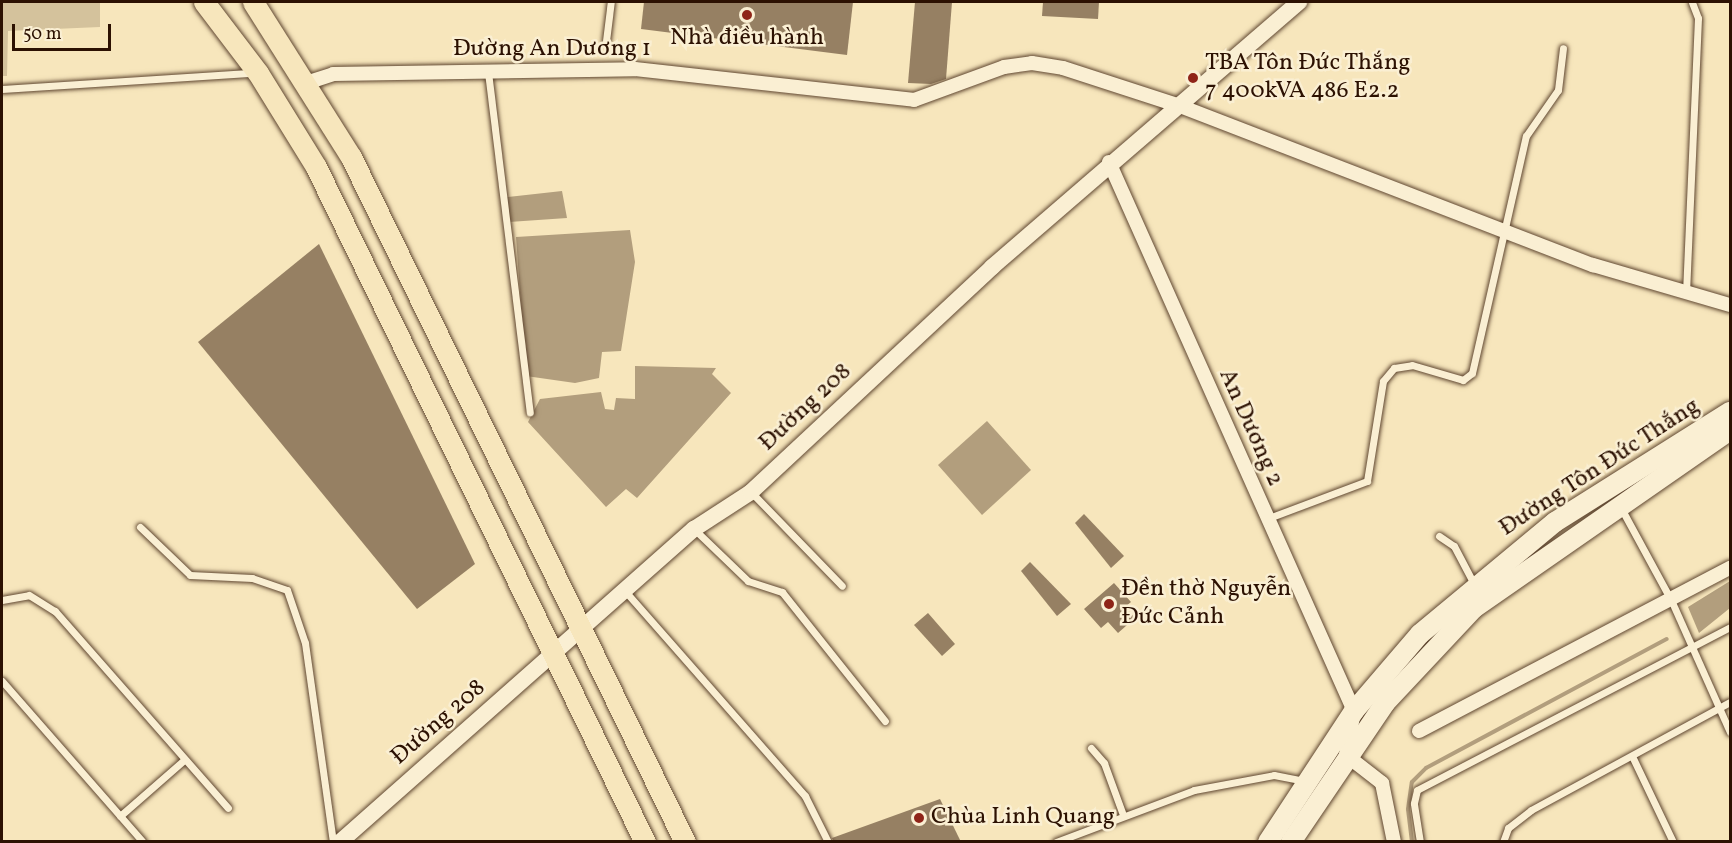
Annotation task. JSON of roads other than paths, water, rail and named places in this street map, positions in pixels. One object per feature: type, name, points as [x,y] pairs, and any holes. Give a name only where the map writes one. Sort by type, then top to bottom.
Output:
[{"type":"main road","points":[[204,2],[258,73],[316,167],[645,842]]},
{"type":"main road","points":[[253,2],[306,82],[351,157],[685,842]]},
{"type":"main road","name":"Đường Tôn Đức Thắng","points":[[1268,842],[1305,781],[1354,711],[1420,634],[1474,584],[1555,522],[1731,412]]},
{"type":"main road","name":"Đường Tôn Đức Thắng","points":[[1291,842],[1346,755],[1420,663],[1474,608],[1619,505],[1731,430]]},
{"type":"street","name":"Đường 208","points":[[340,842],[582,632],[694,529],[751,492],[1109,162],[1180,106],[1299,2]]},
{"type":"street","name":"Đường An Dương 1","points":[[306,82],[333,74],[635,69],[914,100],[972,75],[1032,63],[1063,68],[1180,106],[1507,231],[1686,293],[1731,305]]},
{"type":"street","name":"An Dương 2","points":[[1109,162],[1265,520],[1354,711]]},
{"type":"street","points":[[1419,731],[1672,602],[1731,568]]},
{"type":"street","points":[[1354,711],[1346,755],[1382,783],[1394,842]]},
{"type":"lane","points":[[606,41],[611,2]]},
{"type":"lane","points":[[1686,293],[1698,18],[1692,2]]},
{"type":"lane","points":[[1265,520],[1368,481],[1383,381],[1394,368],[1412,365],[1463,380],[1470,375],[1507,231],[1526,136],[1558,90],[1563,48]]},
{"type":"lane","points":[[488,72],[530,412]]},
{"type":"lane","points":[[2,89],[258,73]]},
{"type":"lane","points":[[751,492],[842,586]]},
{"type":"lane","points":[[1619,505],[1672,602],[1717,708],[1731,732]]},
{"type":"lane","points":[[140,527],[190,575],[252,578],[287,590],[305,643],[333,842]]},
{"type":"lane","points":[[694,529],[748,581],[782,592],[885,720]]},
{"type":"lane","points":[[1439,536],[1454,546],[1474,584]]},
{"type":"lane","points":[[625,591],[805,796],[828,842]]},
{"type":"lane","points":[[2,600],[28,595],[55,611],[228,808]]},
{"type":"lane","points":[[1420,842],[1414,803],[1417,790],[1731,627]]},
{"type":"lane","points":[[2,681],[142,842]]},
{"type":"lane","points":[[1503,842],[1508,828],[1531,810],[1731,702]]},
{"type":"lane","points":[[1091,748],[1104,763],[1124,815]]},
{"type":"lane","points":[[1632,756],[1672,842]]},
{"type":"lane","points":[[120,816],[185,759]]},
{"type":"lane","points":[[1056,842],[1194,790],[1248,779],[1295,775],[1305,781]]},
{"type":"waterway","points":[[1412,842],[1408,809],[1412,782],[1426,768],[1667,639]]},
{"type":"place","name":"Nhà điều hành","points":[[747,15]]},
{"type":"place","name":"TBA Tôn Đức Thắng 7 400kVA 486 E2.2","points":[[1193,78]]},
{"type":"place","name":"Đền thờ Nguyễn Đức Cảnh","points":[[1109,604]]},
{"type":"place","name":"Chùa Linh Quang","points":[[919,818]]}]
